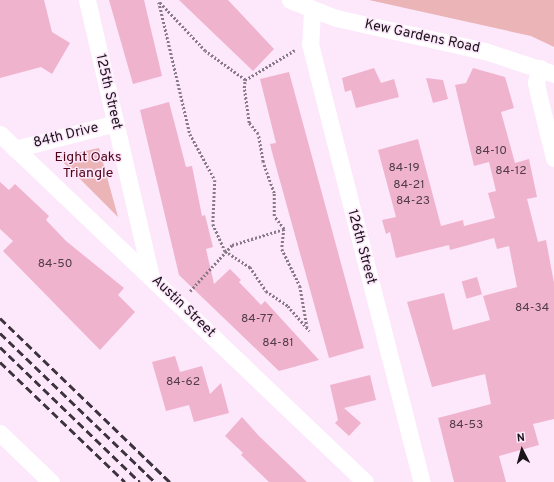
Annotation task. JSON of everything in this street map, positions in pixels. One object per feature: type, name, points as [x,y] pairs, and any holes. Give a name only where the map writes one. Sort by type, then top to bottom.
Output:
[{"type":"street","name":"125th Street","points":[[87,0],[151,277]]},
{"type":"street","name":"Kew Gardens Road","points":[[290,0],[312,11],[462,45],[547,71]]},
{"type":"street","name":"126th Street","points":[[312,11],[310,44],[422,482]]},
{"type":"street","points":[[547,71],[536,82],[554,158]]},
{"type":"street","name":"84th Drive","points":[[15,149],[116,123]]},
{"type":"street","name":"Austin Street","points":[[0,134],[365,482]]},
{"type":"street","points":[[0,433],[50,482]]},
{"type":"path","points":[[307,327],[300,286],[282,249],[284,229],[274,216],[274,193],[263,162],[258,134],[249,122],[245,80],[205,51],[159,2],[190,134],[215,180],[213,224],[225,251],[250,267],[266,291],[288,306],[310,331]]},
{"type":"path","points":[[245,80],[295,50]]},
{"type":"path","points":[[190,291],[225,251],[236,242],[284,229]]},
{"type":"green space","points":[[369,0],[554,0],[554,47],[531,36]]},
{"type":"green space","name":"Eight Oaks Triangle","points":[[99,148],[118,217],[58,157]]},
{"type":"building","points":[[0,0],[44,0],[52,32],[70,43],[52,74],[41,67],[0,78]]},
{"type":"building","points":[[109,0],[144,0],[162,76],[133,84]]},
{"type":"building","points":[[179,0],[228,0],[274,49],[253,71]]},
{"type":"building","points":[[374,68],[381,83],[394,79],[399,97],[356,108],[351,90],[345,92],[342,78]]},
{"type":"building","points":[[473,68],[505,77],[514,108],[501,112],[515,163],[529,159],[537,197],[527,199],[538,242],[546,240],[554,283],[554,419],[533,424],[539,445],[499,456],[506,482],[454,482],[438,418],[491,404],[485,374],[432,387],[407,302],[444,293],[453,330],[490,320],[483,296],[517,287],[509,246],[497,249],[494,238],[450,250],[449,245],[396,258],[390,232],[386,234],[382,220],[396,217],[378,150],[418,139],[441,226],[463,220],[464,226],[495,218],[488,193],[496,191],[489,162],[474,166],[455,85],[466,83]]},
{"type":"building","points":[[289,72],[364,348],[329,358],[270,144],[276,143],[260,79]]},
{"type":"building","points":[[426,78],[443,80],[448,99],[433,103]]},
{"type":"building","points":[[169,102],[186,167],[192,166],[202,216],[205,215],[213,247],[206,249],[214,284],[230,269],[241,280],[239,282],[261,305],[265,301],[319,360],[279,371],[179,275],[140,110]]},
{"type":"building","points":[[0,182],[9,190],[15,184],[49,216],[46,220],[66,241],[124,288],[118,295],[135,312],[100,350],[3,251],[13,241],[0,229]]},
{"type":"building","points":[[477,277],[482,294],[467,299],[462,281]]},
{"type":"building","points":[[175,356],[180,372],[202,366],[210,394],[221,383],[229,413],[194,422],[189,405],[166,411],[152,362]]},
{"type":"building","points":[[370,375],[376,400],[344,408],[361,423],[349,436],[335,423],[338,420],[330,385]]},
{"type":"building","points":[[242,417],[259,436],[307,482],[269,482],[241,455],[243,453],[225,436]]},
{"type":"railway","points":[[0,318],[170,482]]},
{"type":"railway","points":[[0,333],[155,482]]},
{"type":"railway","points":[[0,347],[140,482]]},
{"type":"railway","points":[[0,362],[125,482]]}]
